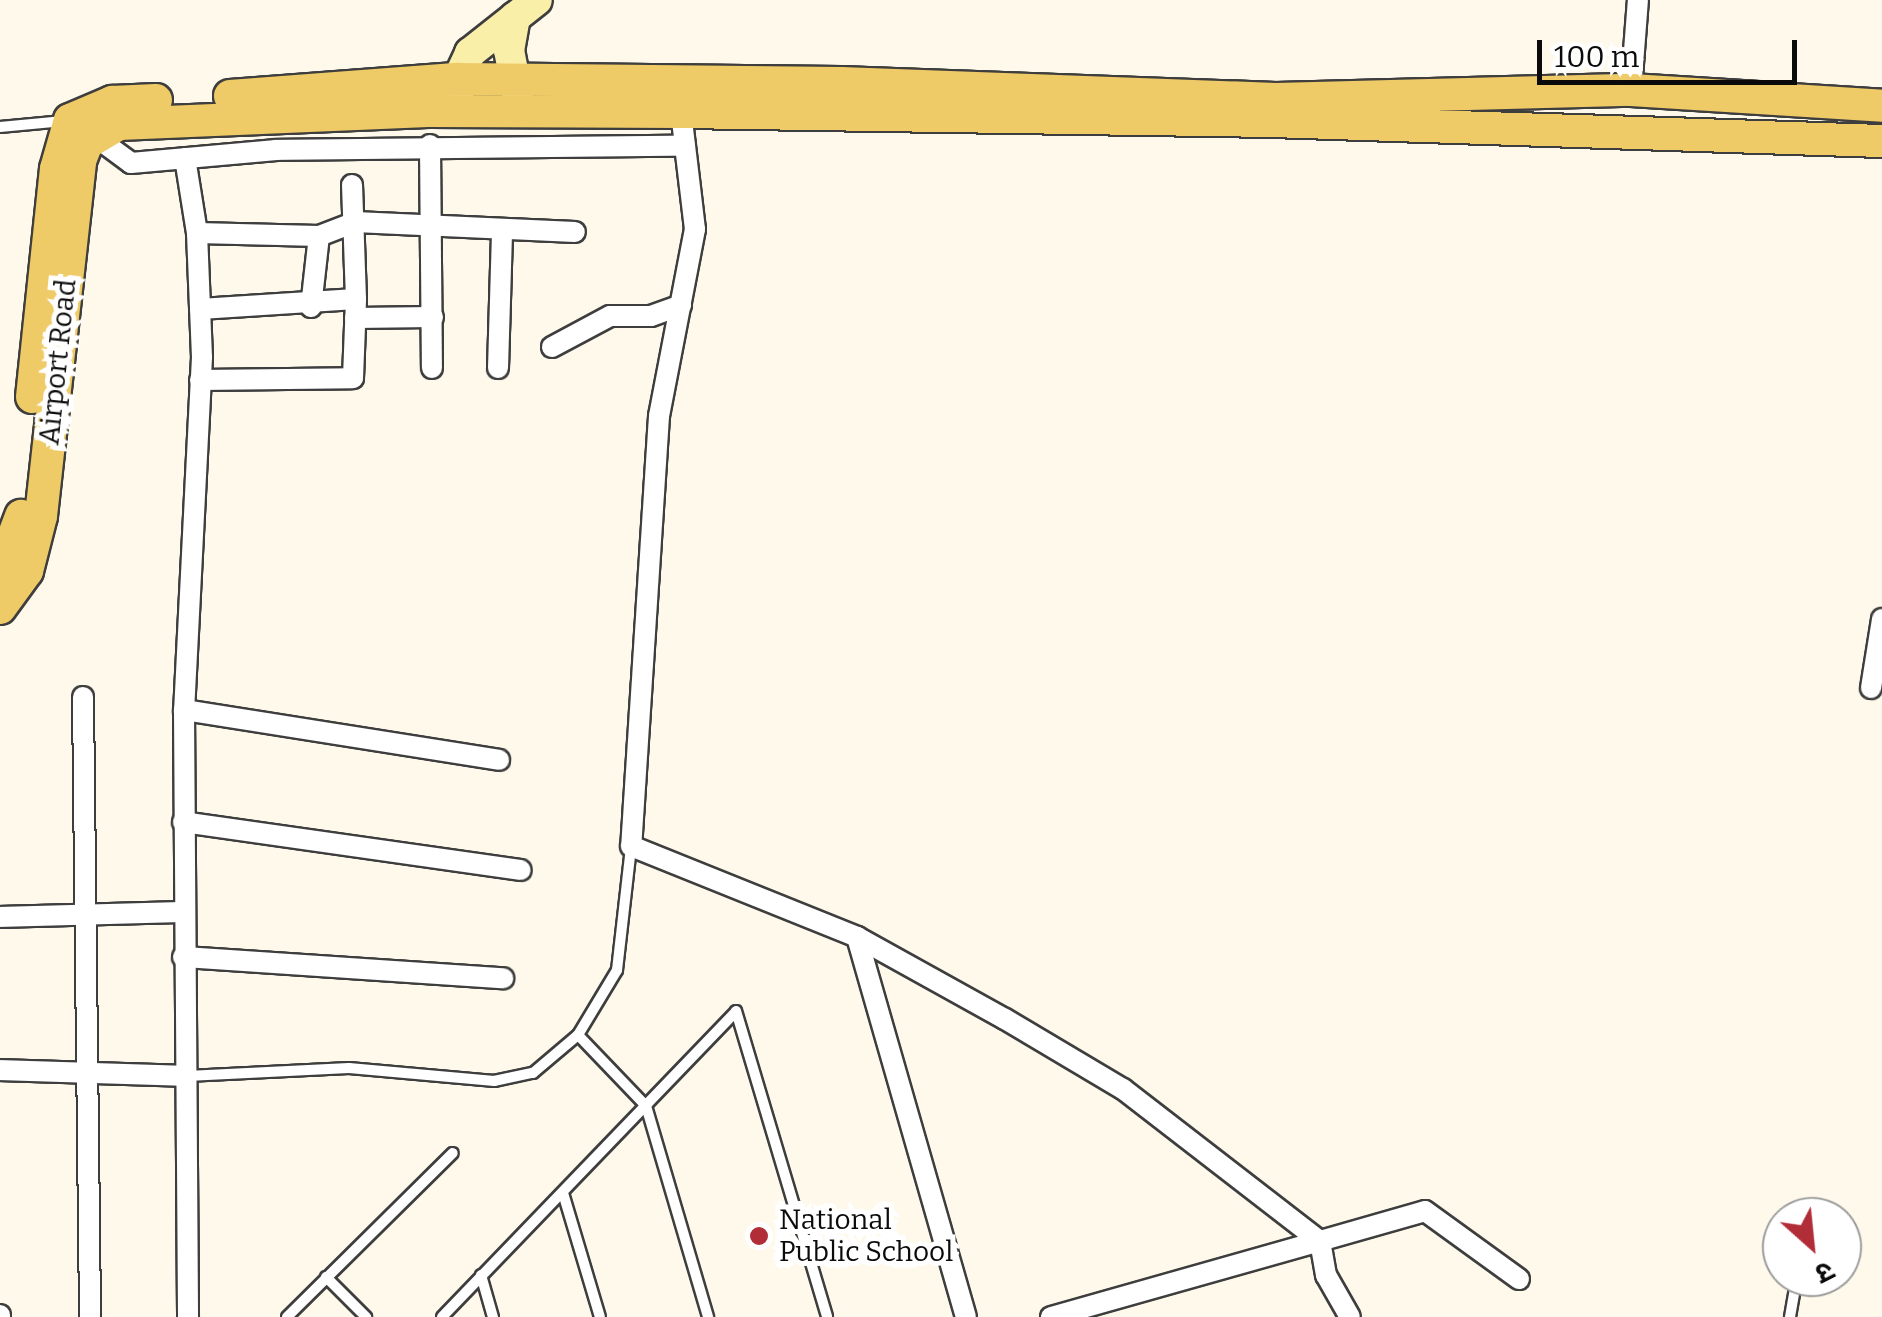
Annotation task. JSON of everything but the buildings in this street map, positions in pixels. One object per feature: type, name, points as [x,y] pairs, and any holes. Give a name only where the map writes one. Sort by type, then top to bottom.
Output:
[{"type":"main road","points":[[518,96],[510,36],[526,8]]},
{"type":"main road","points":[[458,95],[479,42],[526,8]]},
{"type":"main road","points":[[95,126],[112,102],[200,107],[841,83],[1276,99],[1631,90],[1882,106]]},
{"type":"main road","points":[[518,96],[681,112],[1272,121],[1882,142]]},
{"type":"main road","points":[[95,126],[200,107]]},
{"type":"main road","name":"Airport Road","points":[[0,572],[22,510],[46,239],[95,126]]},
{"type":"main road","name":"Airport Road","points":[[0,608],[27,571],[37,542],[80,162],[95,126]]},
{"type":"street","points":[[1631,90],[1638,0]]},
{"type":"street","points":[[681,112],[695,228],[658,416],[631,846],[857,937],[1124,1089],[1320,1240],[1326,1276],[1350,1317]]},
{"type":"street","points":[[95,126],[131,164],[430,145],[685,146]]},
{"type":"street","points":[[430,145],[434,222],[432,368]]},
{"type":"street","points":[[185,158],[197,233],[200,308],[184,710],[181,912],[188,1317]]},
{"type":"street","points":[[200,380],[353,378],[356,309],[352,185]]},
{"type":"street","points":[[197,233],[320,236],[355,222],[434,222],[502,232],[575,232]]},
{"type":"street","points":[[498,368],[502,232]]},
{"type":"street","points":[[312,307],[320,236]]},
{"type":"street","points":[[552,347],[610,316],[651,316],[682,304]]},
{"type":"street","points":[[200,308],[312,307],[433,318]]},
{"type":"street","points":[[1872,688],[1882,619]]},
{"type":"street","points":[[83,697],[90,1317]]},
{"type":"street","points":[[184,710],[499,760]]},
{"type":"street","points":[[183,822],[521,870]]},
{"type":"street","points":[[0,917],[181,912]]},
{"type":"street","points":[[857,937],[966,1317]]},
{"type":"street","points":[[184,957],[503,978]]},
{"type":"street","points":[[0,1070],[89,1069],[186,1076]]},
{"type":"street","points":[[1052,1317],[1425,1211],[1519,1279]]},
{"type":"lane","points":[[0,127],[95,126]]},
{"type":"lane","points":[[186,1076],[253,1068],[349,1068],[494,1081],[533,1073],[578,1035],[617,970],[631,846]]},
{"type":"lane","points":[[442,1317],[736,1011],[827,1317]]},
{"type":"lane","points":[[578,1035],[646,1106],[708,1317]]},
{"type":"lane","points":[[288,1317],[453,1153]]},
{"type":"lane","points":[[563,1192],[600,1317]]},
{"type":"lane","points":[[481,1275],[493,1317]]},
{"type":"lane","points":[[326,1277],[366,1317]]},
{"type":"place","name":"National Public School","points":[[759,1236]]}]
